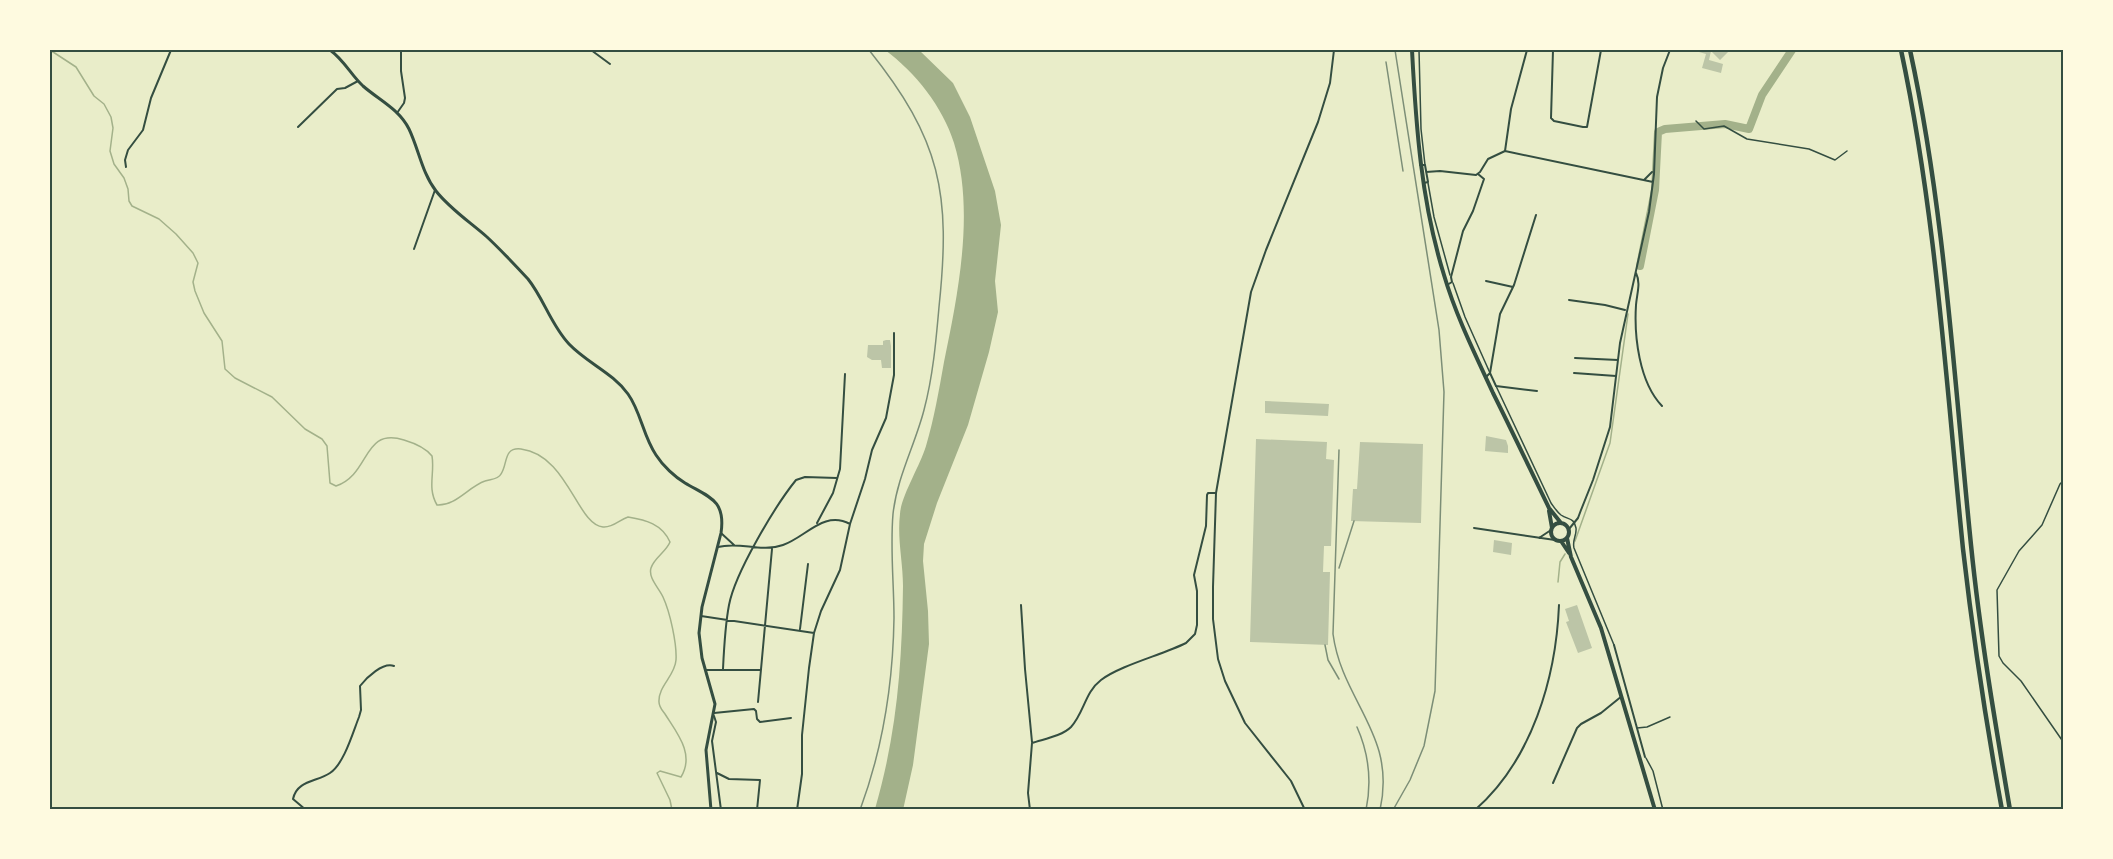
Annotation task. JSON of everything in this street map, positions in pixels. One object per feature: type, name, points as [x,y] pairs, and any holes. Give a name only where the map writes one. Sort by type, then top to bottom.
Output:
[{"type":"highway","points":[[1901,50],[1916,123],[1937,273],[1971,610],[2002,810]]},
{"type":"highway","points":[[1910,50],[1924,120],[1943,259],[1979,611],[2010,810]]},
{"type":"main road","points":[[1412,50],[1425,183],[1434,239],[1447,285],[1464,331],[1548,508],[1552,537],[1571,556]]},
{"type":"main road","points":[[1548,508],[1569,529],[1567,538],[1571,556],[1601,628],[1640,751],[1655,810]]},
{"type":"main road","points":[[1552,529],[1561,523]]},
{"type":"main road","points":[[1558,541],[1567,538]]},
{"type":"street","points":[[126,167],[125,160],[128,150],[143,130],[151,98],[171,50]]},
{"type":"street","points":[[330,50],[343,60],[358,81],[397,112],[408,127],[422,167],[435,190],[488,238],[528,279],[550,320],[568,343],[627,393],[645,437],[657,458],[673,474],[710,497],[718,506],[723,522],[701,616],[700,637],[714,697],[714,715],[706,750],[711,810]]},
{"type":"street","points":[[397,112],[405,103],[400,71],[401,50]]},
{"type":"street","points":[[591,50],[610,64]]},
{"type":"street","points":[[1305,810],[1291,782],[1245,723],[1218,659],[1213,619],[1216,493],[1251,292],[1318,122],[1330,83],[1334,50]]},
{"type":"street","points":[[1505,151],[1511,110],[1527,50]]},
{"type":"street","points":[[1552,50],[1551,118],[1554,121],[1587,127],[1601,50]]},
{"type":"street","points":[[1569,529],[1574,523],[1593,480],[1610,427],[1627,310],[1649,212],[1653,182],[1657,97],[1663,68],[1670,50]]},
{"type":"street","points":[[298,126],[337,89],[358,81]]},
{"type":"street","points":[[1478,174],[1488,159],[1505,151],[1653,182]]},
{"type":"street","points":[[1423,165],[1426,172],[1425,183]]},
{"type":"street","points":[[1644,180],[1652,173],[1654,166]]},
{"type":"street","points":[[1426,172],[1478,174],[1484,179],[1463,231],[1451,277],[1452,282],[1447,285]]},
{"type":"street","points":[[414,249],[435,190]]},
{"type":"street","points":[[1486,378],[1490,372],[1500,314],[1513,287],[1536,215]]},
{"type":"street","points":[[1636,273],[1639,280],[1635,342],[1641,365],[1662,406]]},
{"type":"street","points":[[1486,281],[1513,287]]},
{"type":"street","points":[[1569,300],[1627,310]]},
{"type":"street","points":[[797,810],[802,774],[802,735],[806,691],[814,633],[821,611],[840,570],[850,524],[872,450],[886,418],[894,375],[894,333]]},
{"type":"street","points":[[1575,358],[1618,360]]},
{"type":"street","points":[[1490,372],[1496,386],[1537,391]]},
{"type":"street","points":[[1574,373],[1616,376]]},
{"type":"street","points":[[717,548],[734,544],[772,549],[791,542],[817,523],[830,501],[841,457],[844,374]]},
{"type":"street","points":[[723,669],[732,591],[753,548],[796,480],[805,477],[837,478]]},
{"type":"street","points":[[1032,743],[1061,733],[1070,727],[1089,692],[1101,680],[1186,643],[1195,634],[1198,617],[1194,575],[1206,526],[1207,495],[1216,493]]},
{"type":"street","points":[[817,523],[836,519],[850,524]]},
{"type":"street","points":[[1474,528],[1558,541]]},
{"type":"street","points":[[1539,538],[1552,529]]},
{"type":"street","points":[[721,533],[734,544]]},
{"type":"street","points":[[758,702],[772,549]]},
{"type":"street","points":[[800,630],[808,564]]},
{"type":"street","points":[[1021,605],[1032,743],[1028,794],[1030,810]]},
{"type":"street","points":[[1475,810],[1504,780],[1533,730],[1554,656],[1558,636],[1559,605]]},
{"type":"street","points":[[701,616],[814,633]]},
{"type":"street","points":[[1614,645],[1623,673],[1640,751],[1645,757]]},
{"type":"street","points":[[306,810],[293,799],[295,791],[308,781],[330,774],[336,767],[359,717],[360,686],[369,676],[386,665],[394,666]]},
{"type":"street","points":[[706,670],[761,670]]},
{"type":"street","points":[[1553,783],[1577,728],[1622,696]]},
{"type":"street","points":[[714,715],[754,709],[760,722],[791,718]]},
{"type":"street","points":[[714,715],[716,722],[712,741],[721,810]]},
{"type":"street","points":[[717,773],[729,779],[760,780],[757,810]]},
{"type":"lane","points":[[1419,50],[1423,165]]},
{"type":"lane","points":[[1425,183],[1451,277]]},
{"type":"lane","points":[[1452,282],[1467,323],[1490,372]]},
{"type":"lane","points":[[1496,386],[1551,503],[1561,515],[1571,518],[1574,523],[1577,531],[1573,543],[1574,548],[1614,645]]},
{"type":"lane","points":[[2064,480],[2060,484],[2042,525],[2019,551],[1996,590],[1999,656],[2021,681],[2064,743]]},
{"type":"lane","points":[[1636,728],[1647,727],[1670,717]]},
{"type":"lane","points":[[1645,757],[1653,771],[1663,810]]},
{"type":"path","points":[[1696,121],[1704,129],[1724,126],[1747,140],[1769,141],[1809,148],[1835,160],[1847,151]]},
{"type":"shaded area","points":[[885,50],[919,50],[953,83],[970,117],[995,191],[1001,225],[995,281],[998,312],[989,352],[968,425],[937,503],[924,544],[923,561],[929,644],[913,765],[903,810],[875,809],[889,753],[900,671],[903,586],[900,514],[926,446],[936,404],[959,281],[964,224],[960,169],[954,143],[943,116],[927,91]]},
{"type":"building","points":[[1692,50],[1730,50],[1720,60],[1711,51],[1709,60],[1723,64],[1721,73],[1702,68],[1706,54]]},
{"type":"building","points":[[890,340],[891,368],[882,368],[881,360],[872,360],[867,357],[868,345],[883,345],[883,341]]},
{"type":"building","points":[[1265,401],[1329,404],[1328,416],[1265,413]]},
{"type":"building","points":[[1486,436],[1506,440],[1508,453],[1485,451]]},
{"type":"building","points":[[1256,439],[1327,442],[1326,459],[1334,460],[1331,546],[1324,546],[1323,572],[1330,572],[1328,645],[1250,642]]},
{"type":"building","points":[[1360,442],[1423,444],[1421,523],[1351,521],[1353,489],[1357,489]]},
{"type":"building","points":[[1494,540],[1512,543],[1511,555],[1493,552]]},
{"type":"building","points":[[1577,605],[1592,648],[1578,653],[1566,622],[1569,621],[1565,609]]},
{"type":"waterway","points":[[50,50],[76,67],[94,96],[104,104],[111,117],[113,128],[110,151],[114,164],[124,178],[132,206],[159,219],[193,253],[198,263],[193,282],[195,291],[204,313],[222,341],[225,369],[235,378],[272,397],[305,429],[322,439],[327,446],[330,483],[336,486],[347,480],[373,446],[381,440],[390,438],[404,440],[423,448],[432,456],[432,493],[437,505],[444,505],[479,484],[500,476],[509,453],[515,449],[521,449],[537,454],[550,463],[594,523],[607,527],[628,517],[647,521],[663,531],[670,542],[655,561],[650,572],[668,611],[676,660],[673,671],[659,696],[659,704],[683,744],[686,760],[681,777],[660,771],[657,773],[670,800],[672,810]]},
{"type":"waterway","points":[[1640,266],[1655,190],[1658,132],[1665,129],[1725,124],[1749,129],[1762,95],[1792,50]]},
{"type":"waterway","points":[[1575,541],[1610,443],[1628,314]]},
{"type":"waterway","points":[[1558,582],[1560,562],[1565,554]]},
{"type":"railway","points":[[860,810],[881,739],[889,691],[894,618],[893,514],[898,487],[920,423],[930,384],[939,307],[943,231],[936,170],[926,141],[912,112],[869,50]]},
{"type":"railway","points":[[1393,810],[1410,780],[1424,746],[1435,691],[1444,392],[1439,330],[1395,50]]},
{"type":"railway","points":[[1386,62],[1403,171]]},
{"type":"railway","points":[[1339,450],[1333,634],[1338,658],[1375,739],[1381,760],[1383,783],[1380,810]]},
{"type":"railway","points":[[1339,568],[1354,521]]},
{"type":"railway","points":[[1325,645],[1328,660],[1339,679]]},
{"type":"railway","points":[[1357,727],[1368,768],[1369,789],[1366,810]]}]
